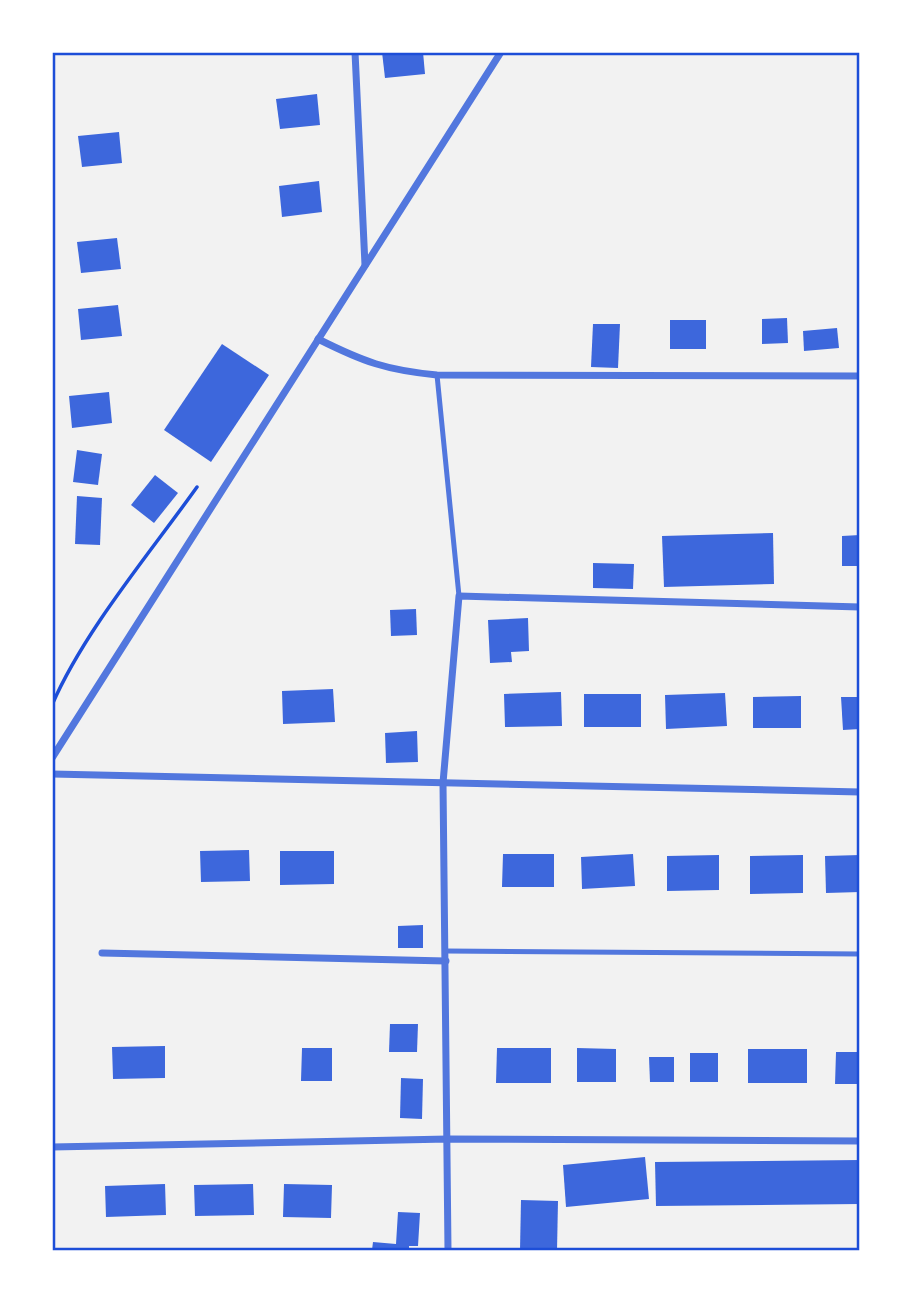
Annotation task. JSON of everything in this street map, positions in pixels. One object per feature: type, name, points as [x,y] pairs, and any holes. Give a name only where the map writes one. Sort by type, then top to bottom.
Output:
[{"type":"street","points":[[355,52],[365,265]]},
{"type":"street","points":[[52,758],[501,52]]},
{"type":"street","points":[[318,339],[365,363],[393,370],[438,375],[859,376]]},
{"type":"street","points":[[447,1251],[443,783],[459,596],[859,607]]},
{"type":"street","points":[[52,774],[859,792]]},
{"type":"street","points":[[102,953],[446,961]]},
{"type":"street","points":[[52,1147],[448,1139],[859,1141]]},
{"type":"lane","points":[[438,375],[459,596]]},
{"type":"lane","points":[[446,951],[859,954]]},
{"type":"path","points":[[52,705],[60,687],[102,621],[197,487]]},
{"type":"building","points":[[382,52],[423,52],[425,74],[385,78]]},
{"type":"building","points":[[317,94],[320,125],[280,129],[276,99]]},
{"type":"building","points":[[119,132],[122,163],[82,167],[78,136]]},
{"type":"building","points":[[319,181],[322,212],[282,217],[279,186]]},
{"type":"building","points":[[117,238],[121,269],[81,273],[77,242]]},
{"type":"building","points":[[118,305],[122,336],[81,340],[78,309]]},
{"type":"building","points":[[787,318],[788,343],[762,344],[762,319]]},
{"type":"building","points":[[670,320],[706,320],[706,349],[670,349]]},
{"type":"building","points":[[593,324],[620,324],[618,368],[591,367]]},
{"type":"building","points":[[837,328],[839,348],[804,351],[803,331]]},
{"type":"building","points":[[222,344],[269,375],[211,462],[164,430]]},
{"type":"building","points":[[109,392],[112,423],[72,428],[69,396]]},
{"type":"building","points":[[77,450],[102,454],[98,485],[73,482]]},
{"type":"building","points":[[155,475],[178,493],[154,523],[131,505]]},
{"type":"building","points":[[77,496],[102,498],[100,545],[75,544]]},
{"type":"building","points":[[773,533],[774,584],[664,587],[662,536]]},
{"type":"building","points":[[860,535],[860,566],[842,566],[842,536]]},
{"type":"building","points":[[593,563],[634,564],[633,589],[593,588]]},
{"type":"building","points":[[416,609],[417,635],[391,636],[390,610]]},
{"type":"building","points":[[528,618],[529,651],[511,652],[512,662],[490,663],[488,620]]},
{"type":"building","points":[[333,689],[335,722],[283,724],[282,691]]},
{"type":"building","points":[[561,692],[562,726],[505,727],[504,694]]},
{"type":"building","points":[[725,693],[727,726],[666,729],[665,695]]},
{"type":"building","points":[[584,694],[641,694],[641,727],[584,727]]},
{"type":"building","points":[[801,696],[801,728],[753,728],[753,697]]},
{"type":"building","points":[[841,697],[860,697],[860,729],[843,730]]},
{"type":"building","points":[[417,731],[418,762],[386,763],[385,733]]},
{"type":"building","points":[[249,850],[250,881],[201,882],[200,851]]},
{"type":"building","points":[[280,851],[334,851],[334,884],[280,885]]},
{"type":"building","points":[[503,854],[554,854],[554,887],[502,887]]},
{"type":"building","points":[[633,854],[635,886],[582,889],[581,857]]},
{"type":"building","points":[[719,855],[719,890],[667,891],[667,856]]},
{"type":"building","points":[[803,855],[803,893],[750,894],[750,856]]},
{"type":"building","points":[[860,855],[860,892],[826,893],[825,856]]},
{"type":"building","points":[[423,925],[423,948],[398,948],[398,926]]},
{"type":"building","points":[[390,1024],[418,1024],[417,1052],[389,1052]]},
{"type":"building","points":[[165,1046],[165,1078],[113,1079],[112,1047]]},
{"type":"building","points":[[302,1048],[332,1048],[332,1081],[301,1081]]},
{"type":"building","points":[[497,1048],[551,1048],[551,1083],[496,1083]]},
{"type":"building","points":[[577,1048],[616,1049],[616,1082],[577,1082]]},
{"type":"building","points":[[748,1049],[807,1049],[807,1083],[748,1083]]},
{"type":"building","points":[[836,1052],[860,1052],[860,1084],[835,1084]]},
{"type":"building","points":[[690,1053],[718,1053],[718,1082],[690,1082]]},
{"type":"building","points":[[649,1057],[674,1057],[674,1082],[650,1082]]},
{"type":"building","points":[[401,1078],[423,1079],[422,1119],[400,1118]]},
{"type":"building","points":[[645,1157],[649,1199],[566,1207],[563,1165]]},
{"type":"building","points":[[860,1160],[860,1204],[656,1206],[655,1162]]},
{"type":"building","points":[[165,1184],[166,1215],[106,1217],[105,1186]]},
{"type":"building","points":[[253,1184],[254,1215],[195,1216],[194,1185]]},
{"type":"building","points":[[284,1184],[332,1185],[331,1218],[283,1217]]},
{"type":"building","points":[[521,1200],[558,1201],[557,1250],[520,1250]]},
{"type":"building","points":[[398,1212],[420,1213],[418,1246],[409,1246],[409,1250],[372,1250],[373,1242],[396,1244]]}]
